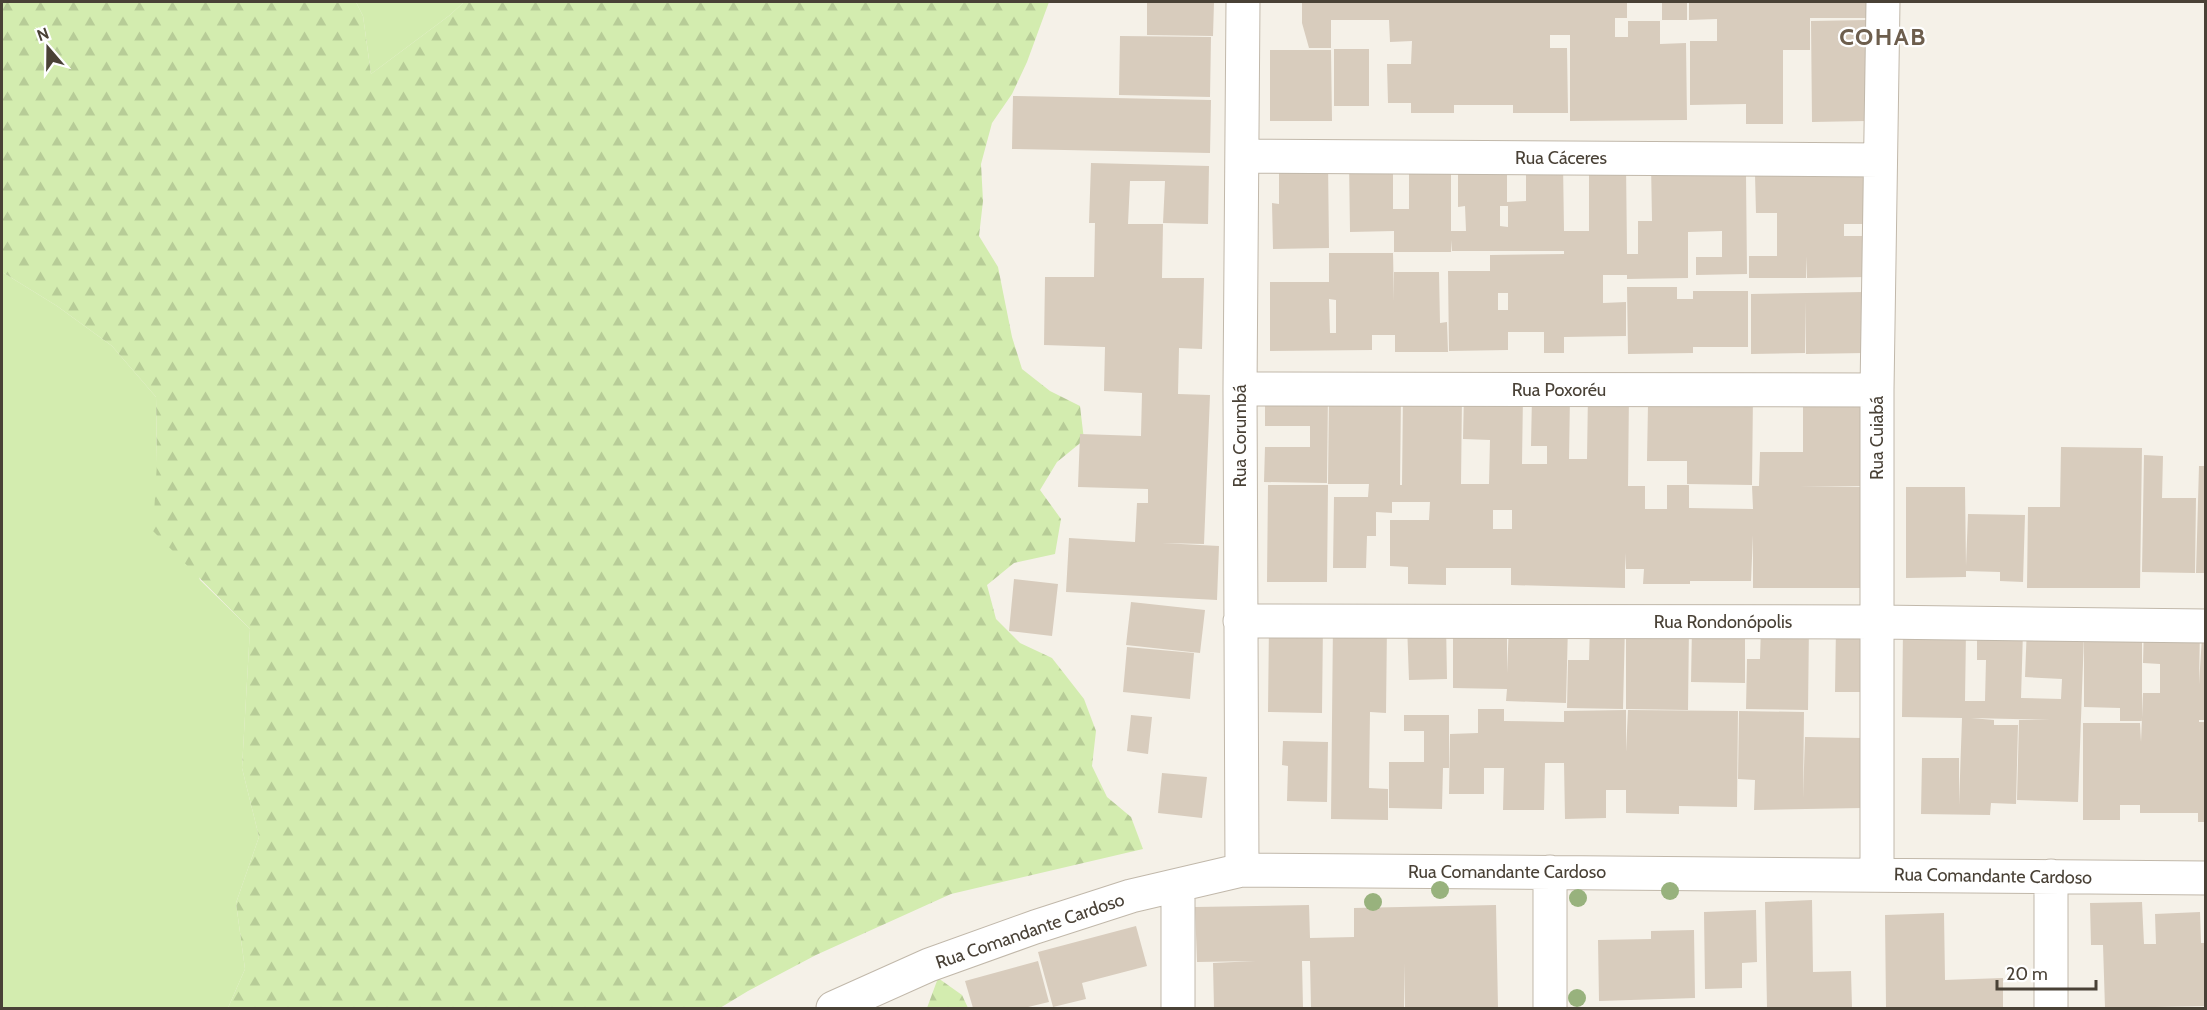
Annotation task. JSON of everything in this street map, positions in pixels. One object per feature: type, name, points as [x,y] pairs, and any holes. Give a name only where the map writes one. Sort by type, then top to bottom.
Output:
[{"type":"street","name":"Rua Corumbá","points":[[1242,870],[1240,389],[1243,2]]},
{"type":"street","name":"Rua Cuiabá","points":[[1876,874],[1877,390],[1883,2]]},
{"type":"street","name":"Rua Cáceres","points":[[1242,156],[1880,160]]},
{"type":"street","name":"Rua Poxoréu","points":[[1240,389],[1877,390]]},
{"type":"street","name":"Rua Rondonópolis","points":[[1240,621],[1878,622],[2205,626]]},
{"type":"street","name":"Rua Comandante Cardoso","points":[[833,1008],[929,965],[1035,927],[1131,896],[1242,870],[2205,878]]},
{"type":"street","points":[[1550,872],[1550,1008]]},
{"type":"street","points":[[2051,876],[2051,1008]]},
{"type":"street","points":[[1178,1008],[1179,886]]},
{"type":"green space","points":[[2,2],[356,2],[363,16],[371,74],[464,2],[1049,2],[1027,62],[1012,94],[992,123],[981,164],[983,201],[979,236],[998,267],[1012,337],[1022,369],[1050,391],[1080,406],[1084,440],[1057,462],[1040,490],[1061,519],[1055,554],[1014,563],[987,585],[996,619],[1020,643],[1052,658],[1084,699],[1096,731],[1092,766],[1107,797],[1131,817],[1143,849],[951,894],[816,955],[720,1008],[228,1008],[245,969],[236,903],[259,837],[242,768],[250,629],[153,531],[157,463],[156,397],[112,346],[57,306],[2,272]]},
{"type":"green space","points":[[356,2],[464,2],[371,74],[363,16]]},
{"type":"green space","points":[[2,272],[57,306],[112,346],[156,397],[157,463],[200,580],[250,629],[242,768],[259,837],[236,903],[245,969],[228,1008],[2,1008]]},
{"type":"green space","points":[[938,978],[962,995],[968,1008],[927,1008]]},
{"type":"building","points":[[1147,2],[1214,2],[1213,36],[1147,35]]},
{"type":"building","points":[[1302,2],[1627,2],[1627,18],[1615,18],[1615,37],[1628,37],[1628,21],[1660,21],[1660,44],[1686,43],[1687,120],[1570,121],[1570,35],[1550,35],[1550,48],[1567,48],[1568,113],[1513,113],[1513,105],[1454,105],[1454,113],[1411,113],[1411,103],[1388,103],[1387,64],[1411,64],[1412,41],[1390,42],[1389,20],[1331,20],[1331,48],[1309,48],[1302,23]]},
{"type":"building","points":[[1662,2],[1687,2],[1687,20],[1662,20]]},
{"type":"building","points":[[1689,2],[1869,2],[1869,18],[1810,18],[1810,50],[1783,50],[1783,124],[1746,124],[1746,104],[1690,105],[1690,41],[1717,41],[1717,19],[1689,20]]},
{"type":"building","points":[[1866,20],[1866,121],[1812,122],[1811,21]]},
{"type":"building","points":[[1120,36],[1211,37],[1210,97],[1119,95]]},
{"type":"building","points":[[1334,49],[1369,49],[1369,106],[1334,106]]},
{"type":"building","points":[[1270,50],[1331,50],[1332,121],[1270,121]]},
{"type":"building","points":[[1013,96],[1211,100],[1210,153],[1012,149]]},
{"type":"building","points":[[1328,160],[1329,248],[1273,249],[1272,203],[1279,204],[1279,161]]},
{"type":"building","points":[[1349,160],[1393,160],[1393,209],[1409,209],[1409,174],[1451,173],[1451,231],[1466,231],[1465,206],[1458,207],[1458,172],[1507,172],[1507,202],[1526,201],[1526,164],[1563,163],[1564,231],[1589,231],[1589,163],[1626,163],[1627,254],[1638,254],[1638,221],[1652,221],[1651,163],[1868,162],[1868,224],[1844,224],[1844,236],[1868,236],[1868,277],[1807,278],[1807,256],[1806,278],[1749,278],[1749,256],[1777,256],[1777,213],[1756,213],[1755,175],[1746,175],[1747,274],[1696,275],[1696,257],[1722,257],[1722,231],[1688,232],[1688,278],[1627,279],[1627,275],[1603,275],[1603,303],[1626,302],[1626,336],[1564,337],[1564,353],[1544,353],[1544,332],[1508,332],[1508,350],[1449,351],[1448,271],[1490,271],[1490,255],[1564,254],[1564,251],[1452,251],[1452,240],[1451,252],[1394,252],[1394,231],[1350,232]],"holes":[[[1500,206],[1508,206],[1508,227],[1500,226]],[[1498,293],[1508,293],[1508,310],[1498,310]]]},
{"type":"building","points":[[1091,163],[1209,166],[1208,224],[1163,223],[1165,181],[1130,181],[1128,224],[1163,224],[1162,278],[1204,278],[1202,349],[1179,348],[1178,394],[1210,395],[1204,544],[1162,543],[1219,546],[1217,600],[1066,592],[1069,538],[1135,542],[1137,503],[1148,503],[1148,489],[1078,487],[1080,434],[1141,436],[1142,393],[1104,391],[1105,347],[1044,345],[1045,277],[1094,277],[1095,223],[1089,223]]},
{"type":"building","points":[[1329,253],[1393,253],[1394,301],[1394,272],[1439,272],[1440,323],[1447,322],[1448,352],[1395,352],[1395,335],[1372,335],[1372,350],[1270,351],[1270,282],[1329,282]],"holes":[[[1329,299],[1336,300],[1336,333],[1330,333]]]},
{"type":"building","points":[[1627,287],[1677,287],[1677,299],[1693,299],[1693,291],[1748,291],[1748,347],[1693,347],[1693,353],[1628,354]]},
{"type":"building","points":[[1864,292],[1864,353],[1806,354],[1805,301],[1805,353],[1751,354],[1751,294]]},
{"type":"building","points":[[1588,392],[1629,393],[1628,486],[1645,486],[1645,509],[1667,509],[1667,485],[1689,485],[1689,508],[1753,509],[1752,486],[1759,486],[1760,452],[1803,452],[1803,398],[1868,398],[1867,486],[1800,486],[1868,487],[1867,588],[1753,588],[1753,535],[1751,581],[1643,584],[1644,569],[1626,569],[1625,553],[1625,588],[1511,585],[1511,568],[1446,568],[1446,585],[1408,584],[1408,567],[1390,566],[1390,520],[1429,520],[1430,502],[1392,502],[1392,513],[1376,512],[1376,536],[1367,536],[1366,568],[1333,568],[1334,497],[1368,497],[1369,484],[1328,484],[1329,394],[1401,395],[1400,485],[1402,485],[1403,394],[1462,395],[1461,484],[1489,484],[1490,440],[1463,439],[1464,394],[1523,394],[1522,464],[1547,464],[1547,446],[1531,446],[1532,395],[1570,395],[1569,459],[1587,459]],"holes":[[[1493,510],[1512,510],[1512,529],[1493,529]]]},
{"type":"building","points":[[1265,393],[1328,393],[1327,483],[1264,482],[1265,447],[1310,447],[1310,426],[1265,426]]},
{"type":"building","points":[[1753,394],[1752,485],[1687,484],[1687,461],[1647,461],[1648,404]]},
{"type":"building","points":[[2061,447],[2142,448],[2140,588],[2027,588],[2028,507],[2060,507]]},
{"type":"building","points":[[2144,455],[2163,456],[2162,498],[2196,498],[2195,573],[2142,572]]},
{"type":"building","points":[[2199,466],[2205,466],[2205,573],[2196,573]]},
{"type":"building","points":[[1268,485],[1328,485],[1327,582],[1267,582]]},
{"type":"building","points":[[1906,487],[1965,487],[1966,566],[1968,514],[2025,515],[2023,582],[2000,581],[2000,572],[1966,571],[1966,577],[1906,578]]},
{"type":"building","points":[[1014,579],[1058,584],[1052,636],[1009,631]]},
{"type":"building","points":[[1131,602],[1205,610],[1200,653],[1126,645]]},
{"type":"building","points":[[1269,623],[1323,623],[1322,713],[1268,712]]},
{"type":"building","points":[[1333,623],[1387,623],[1386,713],[1370,712],[1369,788],[1388,789],[1388,820],[1331,819]]},
{"type":"building","points":[[1446,623],[1447,679],[1409,680],[1407,624]]},
{"type":"building","points":[[1590,624],[1625,625],[1623,709],[1567,708],[1568,660],[1589,660]]},
{"type":"building","points":[[1507,625],[1507,673],[1509,625],[1568,626],[1566,703],[1506,701],[1507,689],[1453,688],[1453,635]]},
{"type":"building","points":[[1626,625],[1689,626],[1688,710],[1626,709]]},
{"type":"building","points":[[1761,626],[1809,626],[1808,710],[1746,709],[1747,659],[1760,659]]},
{"type":"building","points":[[1836,626],[1868,627],[1867,692],[1835,692]]},
{"type":"building","points":[[2027,626],[2142,628],[2142,721],[2120,721],[2120,708],[2084,707],[2084,635],[2078,802],[2017,800],[2019,720],[2050,720],[1971,718],[1994,720],[1994,725],[2018,725],[2016,804],[1991,803],[1990,815],[1921,814],[1922,758],[1959,758],[1959,805],[1962,718],[1902,717],[1903,629],[1966,630],[1965,701],[1985,701],[1986,660],[1977,660],[1977,630],[2023,631],[2021,698],[2061,699],[2062,679],[2025,677]]},
{"type":"building","points":[[1692,627],[1745,627],[1745,683],[1691,682]]},
{"type":"building","points":[[2144,627],[2200,628],[2199,684],[2202,637],[2205,637],[2205,720],[2199,720],[2199,722],[2205,722],[2205,822],[2198,822],[2198,813],[2140,813],[2140,805],[2120,805],[2120,820],[2083,820],[2083,723],[2140,723],[2141,742],[2143,693],[2160,693],[2160,664],[2143,663]]},
{"type":"building","points":[[1127,647],[1194,653],[1190,699],[1123,692]]},
{"type":"building","points":[[1478,709],[1504,709],[1504,721],[1564,722],[1564,711],[1626,710],[1626,752],[1628,710],[1738,711],[1737,807],[1679,806],[1679,814],[1626,813],[1626,790],[1606,790],[1606,818],[1565,819],[1564,763],[1545,763],[1544,810],[1503,810],[1504,768],[1484,768],[1484,794],[1449,794],[1450,734],[1478,733]]},
{"type":"building","points":[[1739,711],[1804,712],[1803,798],[1805,737],[1863,738],[1862,808],[1754,810],[1755,780],[1738,779]]},
{"type":"building","points":[[1131,715],[1152,717],[1148,754],[1127,751]]},
{"type":"building","points":[[1404,715],[1449,715],[1449,768],[1443,768],[1442,809],[1389,808],[1389,762],[1424,762],[1424,731],[1404,731]]},
{"type":"building","points":[[1283,741],[1328,742],[1327,802],[1287,801],[1288,766],[1282,765]]},
{"type":"building","points":[[1162,773],[1207,777],[1202,818],[1158,813]]},
{"type":"building","points":[[1812,900],[1813,972],[1851,971],[1852,1008],[1767,1008],[1765,902]]},
{"type":"building","points":[[2142,902],[2144,944],[2156,944],[2155,914],[2200,912],[2201,943],[2205,943],[2205,1006],[2105,1008],[2103,945],[2091,945],[2090,903]]},
{"type":"building","points":[[1309,905],[1310,938],[1354,937],[1354,908],[1496,905],[1498,1008],[1405,1008],[1404,963],[1404,1008],[1311,1008],[1310,961],[1302,961],[1303,1008],[1214,1008],[1213,963],[1256,961],[1197,962],[1195,907]]},
{"type":"building","points":[[1756,910],[1757,962],[1742,963],[1742,988],[1705,989],[1704,912]]},
{"type":"building","points":[[1944,913],[1945,980],[2003,978],[2003,1007],[1886,1008],[1885,915]]},
{"type":"building","points":[[1136,926],[1147,966],[1082,983],[1086,999],[1053,1007],[1038,952]]},
{"type":"building","points":[[1694,930],[1695,998],[1599,1001],[1598,940],[1651,939],[1651,931]]},
{"type":"building","points":[[1038,961],[1049,1002],[1024,1008],[973,1008],[965,981]]},
{"type":"district","name":"COHAB","points":[[1883,37]]}]
